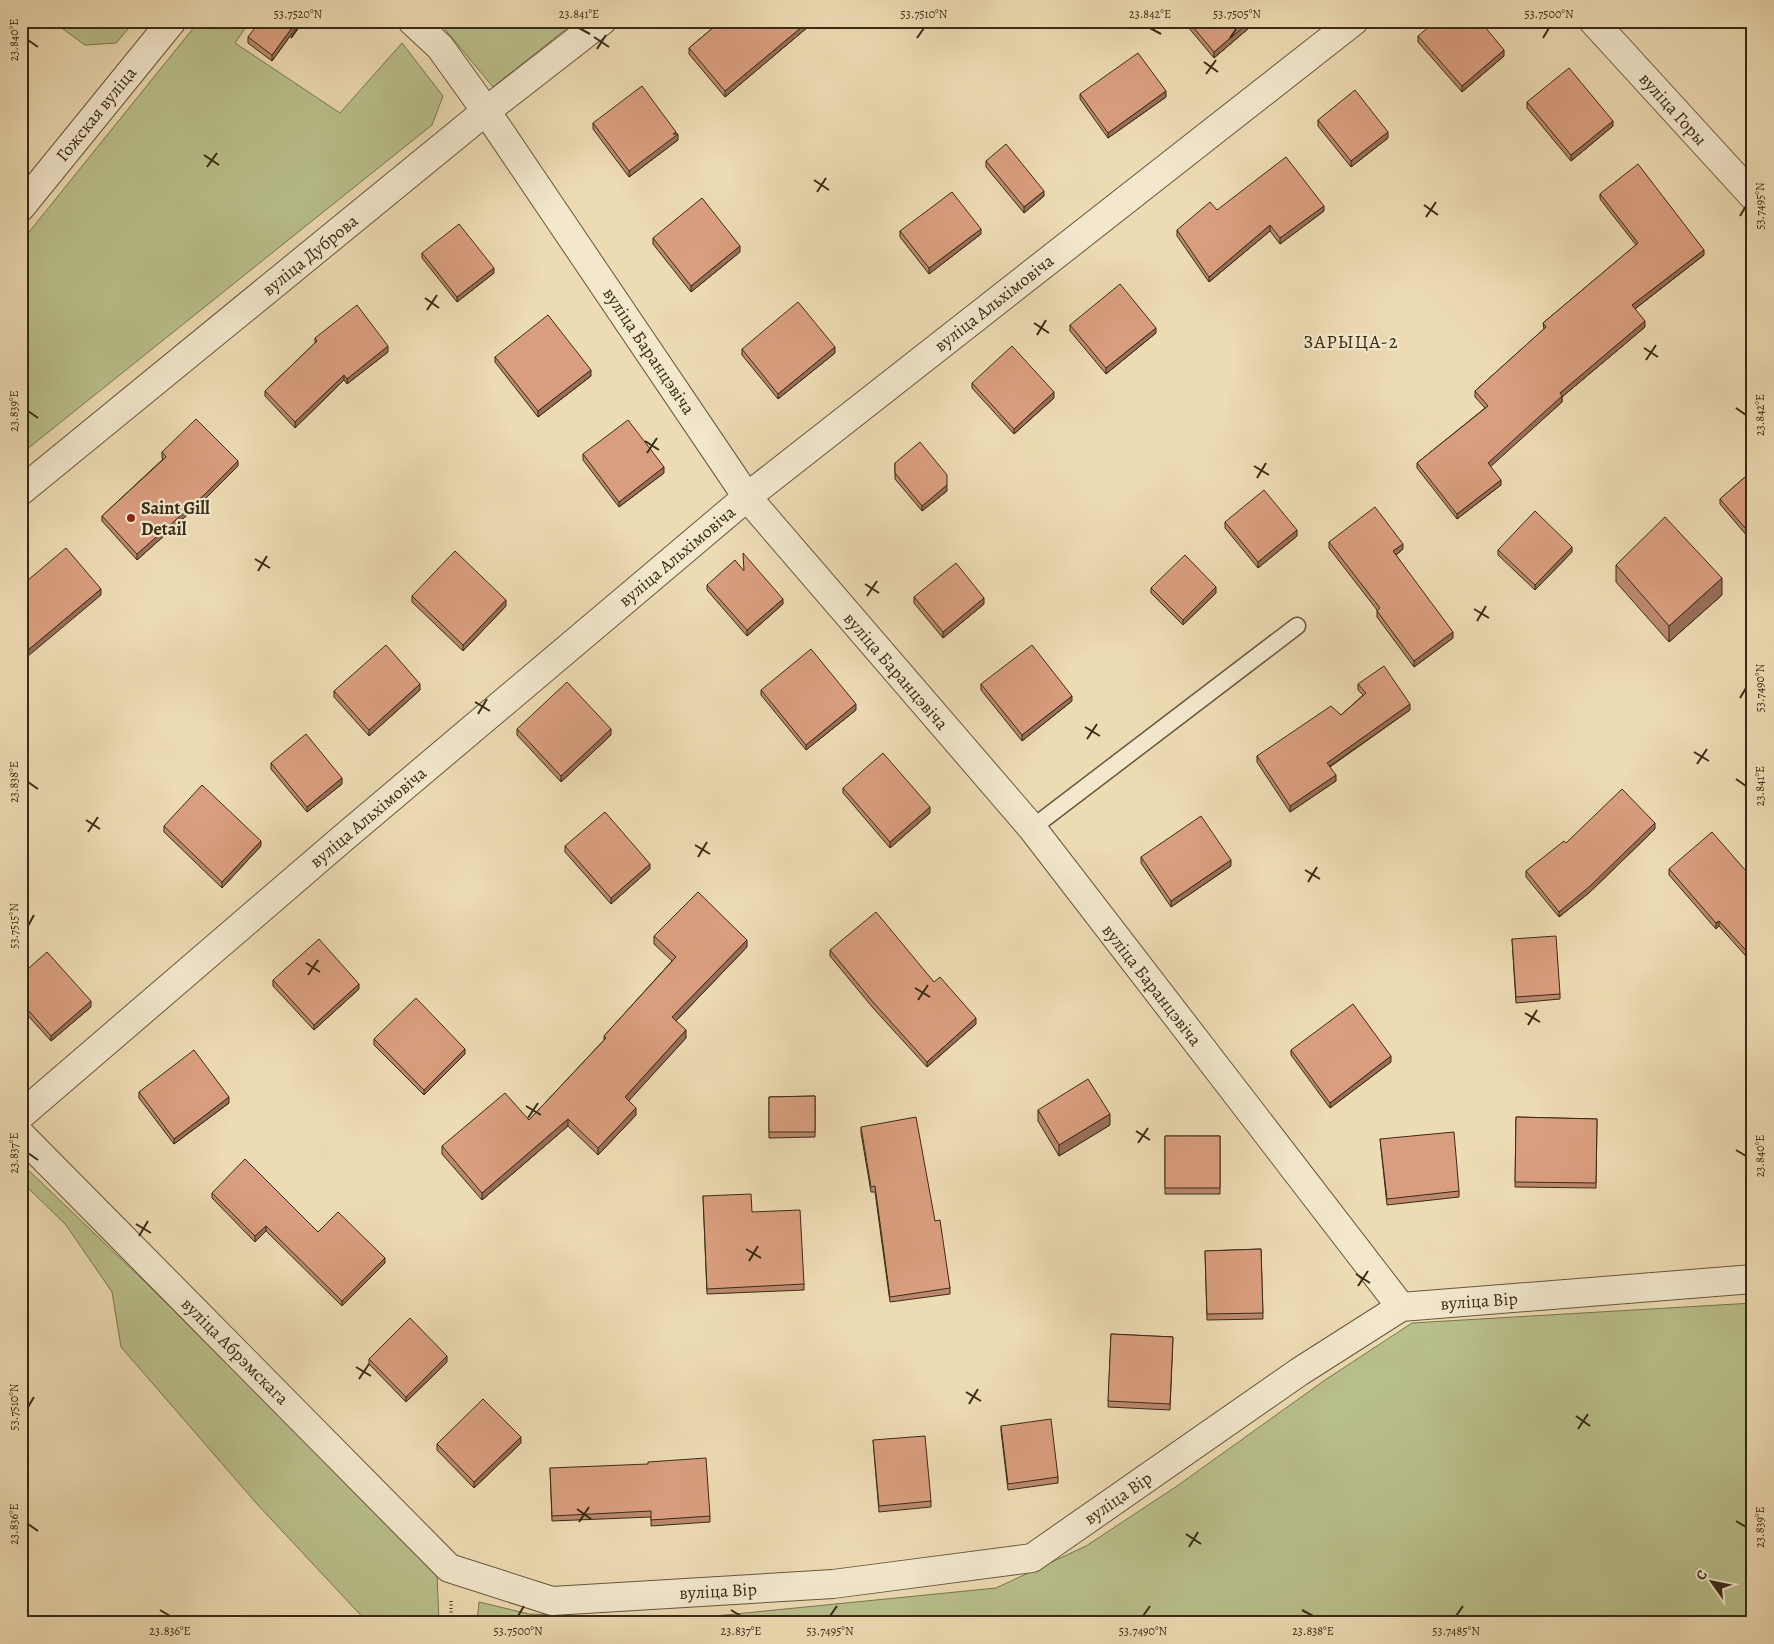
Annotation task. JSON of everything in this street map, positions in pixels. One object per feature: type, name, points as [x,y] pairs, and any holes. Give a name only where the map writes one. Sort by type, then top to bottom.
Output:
[{"type":"street","name":"Гожская вуліца","points":[[21,207],[172,21]]},
{"type":"street","name":"вуліца Баранцэвіча","points":[[412,21],[440,47],[486,111],[747,497],[1032,828],[1401,1307]]},
{"type":"street","name":"вуліца Дуброва","points":[[21,491],[486,111],[602,21]]},
{"type":"street","name":"вуліца Альхімовіча","points":[[21,1115],[342,838],[747,497],[1354,21]]},
{"type":"street","name":"вуліца Горы","points":[[1594,21],[1753,196]]},
{"type":"street","name":"вуліца Абрэмскага","points":[[21,1134],[449,1568]]},
{"type":"street","name":"вуліца Вір","points":[[449,1568],[552,1601],[833,1584],[1032,1558],[1299,1372],[1401,1307],[1753,1279]]},
{"type":"lane","points":[[1032,828],[1297,626]]},
{"type":"green space","points":[[52,21],[135,21],[116,43],[85,45]]},
{"type":"green space","points":[[199,21],[250,21],[235,43],[340,113],[402,43],[443,96],[432,125],[21,454],[21,242]]},
{"type":"green space","points":[[438,21],[576,21],[493,87]]},
{"type":"green space","points":[[21,1163],[143,1280],[437,1574],[439,1623],[368,1623],[257,1504],[121,1347],[112,1292],[66,1225],[21,1181]]},
{"type":"green space","points":[[1753,1303],[1753,1623],[477,1623],[479,1602],[529,1614],[685,1619],[996,1588],[1086,1546],[1177,1486],[1325,1380],[1412,1323]]},
{"type":"building","points":[[260,21],[297,21],[272,55],[248,37]]},
{"type":"building","points":[[721,21],[809,21],[725,91],[689,48]]},
{"type":"building","points":[[1188,21],[1250,21],[1214,52]]},
{"type":"building","points":[[1436,21],[1480,21],[1504,50],[1462,86],[1418,36]]},
{"type":"building","points":[[1138,53],[1166,91],[1108,133],[1080,94]]},
{"type":"building","points":[[1569,68],[1613,121],[1571,155],[1527,102]]},
{"type":"building","points":[[642,86],[676,132],[673,134],[678,134],[629,171],[593,123]]},
{"type":"building","points":[[1355,90],[1388,132],[1351,161],[1318,120]]},
{"type":"building","points":[[1006,144],[1044,191],[1024,207],[986,161]]},
{"type":"building","points":[[1286,157],[1324,206],[1280,238],[1270,225],[1209,277],[1177,230],[1210,202],[1217,210]]},
{"type":"building","points":[[1638,164],[1704,250],[1632,305],[1645,321],[1560,393],[1562,396],[1488,463],[1501,480],[1457,514],[1417,463],[1488,406],[1475,391],[1546,327],[1543,323],[1638,243],[1600,194]]},
{"type":"building","points":[[952,192],[981,229],[929,268],[900,231]]},
{"type":"building","points":[[702,198],[740,246],[691,286],[653,238]]},
{"type":"building","points":[[459,224],[494,268],[457,297],[422,253]]},
{"type":"building","points":[[1120,284],[1156,328],[1106,368],[1070,325]]},
{"type":"building","points":[[798,302],[835,347],[778,394],[742,349]]},
{"type":"building","points":[[357,305],[388,346],[347,379],[344,375],[295,422],[265,391],[317,341],[315,338]]},
{"type":"building","points":[[548,315],[591,370],[538,411],[495,357]]},
{"type":"building","points":[[1012,346],[1054,392],[1014,429],[972,383]]},
{"type":"building","points":[[196,419],[238,461],[204,495],[137,554],[102,516],[166,457],[162,452]]},
{"type":"building","points":[[628,420],[664,467],[619,502],[583,454]]},
{"type":"building","points":[[920,442],[947,475],[947,485],[922,506],[895,473],[895,463]]},
{"type":"building","points":[[1753,470],[1753,537],[1720,499]]},
{"type":"building","points":[[1264,490],[1297,530],[1258,562],[1225,522]]},
{"type":"building","points":[[1375,507],[1403,544],[1393,551],[1453,632],[1414,661],[1377,611],[1380,608],[1329,542]]},
{"type":"building","points":[[1535,511],[1572,547],[1535,585],[1498,550]]},
{"type":"building","points":[[1665,517],[1722,578],[1669,626],[1616,565]]},
{"type":"building","points":[[66,548],[101,589],[21,656],[21,586]]},
{"type":"building","points":[[455,551],[506,600],[463,645],[412,596]]},
{"type":"building","points":[[743,553],[783,599],[747,630],[707,585],[735,560],[744,571]]},
{"type":"building","points":[[1185,555],[1216,587],[1183,620],[1151,588]]},
{"type":"building","points":[[956,563],[984,598],[943,632],[914,597]]},
{"type":"building","points":[[386,645],[420,684],[369,730],[334,691]]},
{"type":"building","points":[[1032,645],[1072,696],[1022,735],[981,684]]},
{"type":"building","points":[[811,649],[856,704],[806,745],[761,690]]},
{"type":"building","points":[[1384,666],[1410,704],[1327,763],[1336,775],[1290,806],[1257,756],[1331,706],[1341,715],[1366,693],[1358,684]]},
{"type":"building","points":[[567,682],[611,729],[561,776],[517,729]]},
{"type":"building","points":[[306,734],[342,778],[307,807],[271,763]]},
{"type":"building","points":[[883,753],[930,807],[890,842],[843,788]]},
{"type":"building","points":[[202,785],[261,841],[222,882],[164,826]]},
{"type":"building","points":[[1622,789],[1655,823],[1590,886],[1559,912],[1526,871],[1564,841],[1566,843]]},
{"type":"building","points":[[605,812],[650,864],[611,898],[565,846]]},
{"type":"building","points":[[1201,816],[1231,860],[1171,901],[1141,857]]},
{"type":"building","points":[[1712,832],[1753,879],[1753,958],[1719,921],[1716,923],[1669,869]]},
{"type":"building","points":[[698,892],[747,940],[672,1017],[686,1030],[625,1097],[636,1108],[598,1148],[568,1119],[482,1193],[442,1146],[505,1093],[529,1120],[606,1038],[604,1036],[676,957],[654,936]]},
{"type":"building","points":[[876,912],[934,982],[940,977],[976,1018],[927,1062],[873,1002],[830,950]]},
{"type":"building","points":[[1556,936],[1560,994],[1516,997],[1512,939]]},
{"type":"building","points":[[319,939],[359,984],[314,1025],[273,980]]},
{"type":"building","points":[[47,952],[91,1001],[51,1036],[21,1002],[21,975]]},
{"type":"building","points":[[416,998],[465,1049],[424,1090],[374,1039]]},
{"type":"building","points":[[1353,1004],[1391,1056],[1330,1103],[1291,1050]]},
{"type":"building","points":[[194,1050],[229,1097],[174,1139],[139,1092]]},
{"type":"building","points":[[1088,1079],[1110,1114],[1059,1145],[1038,1110]]},
{"type":"building","points":[[815,1096],[815,1132],[769,1132],[769,1097]]},
{"type":"building","points":[[916,1117],[935,1221],[940,1220],[950,1288],[890,1297],[875,1186],[871,1187],[861,1127]]},
{"type":"building","points":[[1516,1117],[1597,1119],[1596,1183],[1515,1182]]},
{"type":"building","points":[[1454,1132],[1459,1191],[1387,1199],[1380,1139]]},
{"type":"building","points":[[1165,1136],[1220,1136],[1220,1188],[1165,1188]]},
{"type":"building","points":[[245,1159],[318,1232],[338,1212],[385,1258],[342,1301],[266,1226],[255,1236],[212,1193]]},
{"type":"building","points":[[751,1194],[752,1212],[800,1210],[804,1284],[707,1289],[703,1196]]},
{"type":"building","points":[[1261,1249],[1263,1313],[1207,1314],[1205,1251]]},
{"type":"building","points":[[410,1318],[447,1356],[406,1397],[369,1359]]},
{"type":"building","points":[[1111,1334],[1173,1337],[1170,1404],[1108,1401]]},
{"type":"building","points":[[483,1399],[521,1437],[474,1482],[437,1444]]},
{"type":"building","points":[[1051,1419],[1058,1477],[1008,1484],[1001,1426]]},
{"type":"building","points":[[925,1436],[931,1501],[879,1506],[873,1440]]},
{"type":"building","points":[[706,1458],[710,1516],[651,1520],[651,1511],[552,1516],[550,1468],[648,1464],[648,1462]]},
{"type":"place","name":"Saint Gill Detail","points":[[131,518]]},
{"type":"district","name":"ЗАРЫЦА-2","points":[[1351,341]]}]
